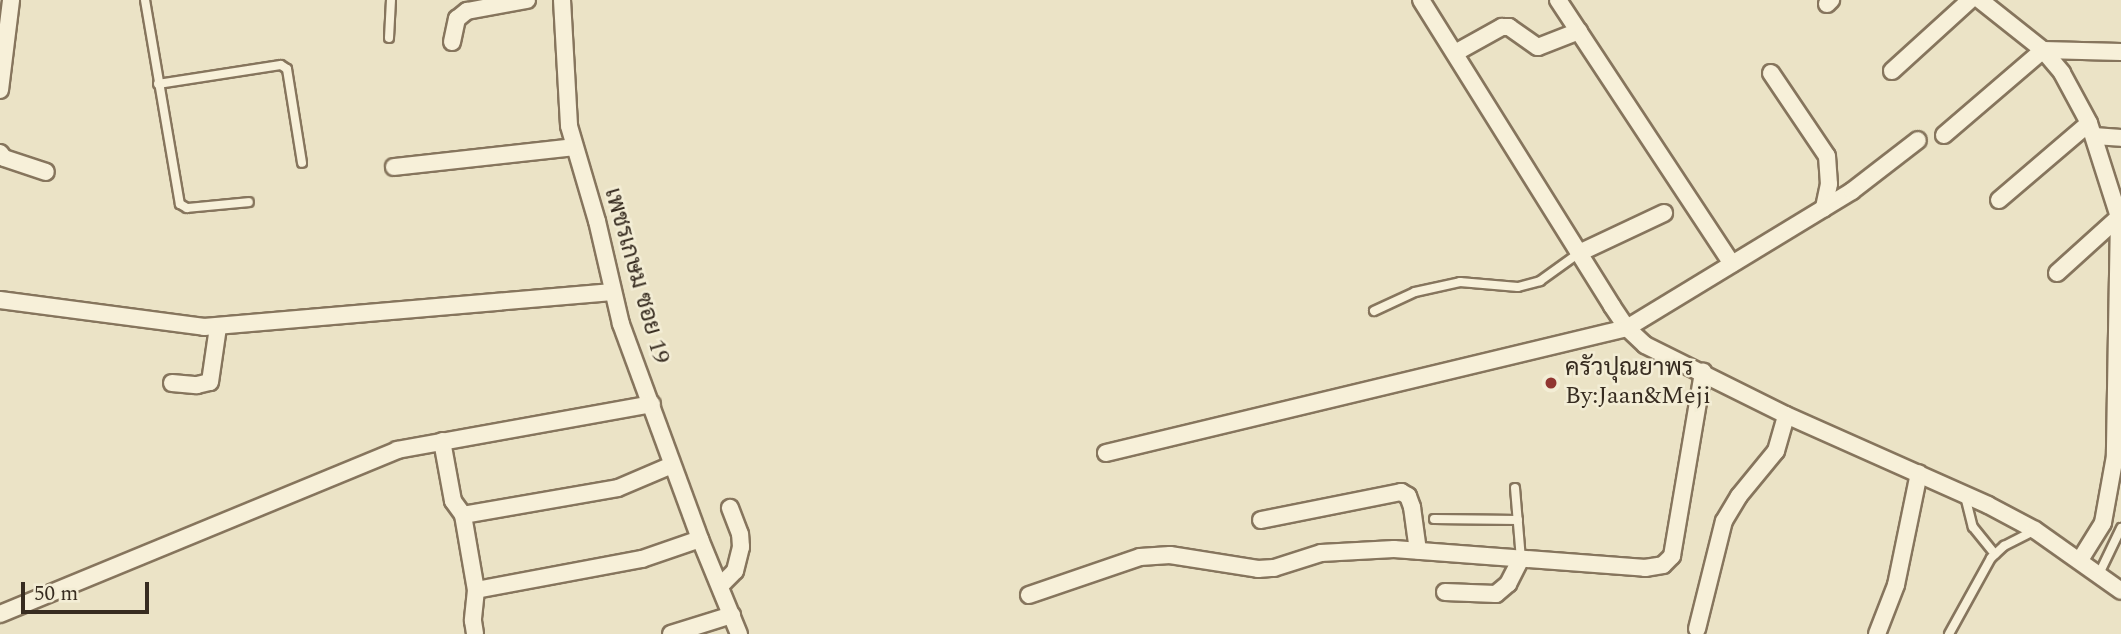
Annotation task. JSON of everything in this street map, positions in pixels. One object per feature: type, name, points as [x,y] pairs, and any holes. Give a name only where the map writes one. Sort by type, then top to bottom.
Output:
[{"type":"street","points":[[0,90],[11,0]]},
{"type":"street","points":[[452,42],[457,19],[467,11],[527,0]]},
{"type":"street","name":"เพชรเกษม ซอย 19","points":[[562,0],[567,110],[574,147],[597,221],[621,324],[652,404],[672,466],[739,634]]},
{"type":"street","points":[[1421,0],[1627,328],[1645,345],[1786,415],[1964,493],[2035,530],[2121,591]]},
{"type":"street","points":[[1558,0],[1732,264]]},
{"type":"street","points":[[1892,71],[1970,0]]},
{"type":"street","points":[[1980,0],[2043,50],[2062,73],[2091,129],[2119,217],[2115,456],[2102,523],[2080,560]]},
{"type":"street","points":[[1455,53],[1503,27],[1509,27],[1538,47],[1579,32]]},
{"type":"street","points":[[1944,135],[2043,50],[2121,52]]},
{"type":"street","points":[[1771,73],[1827,156],[1829,184],[1824,208]]},
{"type":"street","points":[[2091,129],[2121,138]]},
{"type":"street","points":[[1999,200],[2091,129]]},
{"type":"street","points":[[1106,453],[1627,328],[1852,191],[1918,140]]},
{"type":"street","points":[[394,167],[574,147]]},
{"type":"street","points":[[0,153],[4,158],[46,172]]},
{"type":"street","points":[[1579,253],[1664,213]]},
{"type":"street","points":[[2057,273],[2119,217]]},
{"type":"street","points":[[0,300],[218,327],[613,292]]},
{"type":"street","points":[[172,383],[210,382],[218,327]]},
{"type":"street","points":[[1029,595],[1140,557],[1170,555],[1258,569],[1274,568],[1321,553],[1418,551],[1645,568],[1663,565],[1672,556],[1703,372]]},
{"type":"street","points":[[0,614],[397,450],[652,404]]},
{"type":"street","points":[[1697,629],[1724,521],[1739,496],[1776,451],[1786,415]]},
{"type":"street","points":[[442,441],[453,501],[463,515],[476,590],[473,621],[475,634]]},
{"type":"street","points":[[463,515],[618,488],[672,466]]},
{"type":"street","points":[[1877,634],[1896,585],[1919,473]]},
{"type":"street","points":[[1261,520],[1401,492],[1408,496],[1412,507],[1418,551]]},
{"type":"street","points":[[720,586],[735,571],[741,547],[740,534],[730,508]]},
{"type":"street","points":[[476,590],[642,559],[700,539]]},
{"type":"street","points":[[1445,592],[1496,594],[1508,584],[1521,559]]},
{"type":"street","points":[[671,634],[732,615]]},
{"type":"lane","points":[[145,0],[180,204],[187,208],[249,202]]},
{"type":"lane","points":[[389,38],[391,0]]},
{"type":"lane","points":[[158,84],[281,65],[287,69],[302,163]]},
{"type":"lane","points":[[1374,312],[1415,292],[1460,282],[1518,287],[1540,281],[1579,253]]},
{"type":"lane","points":[[1515,488],[1521,559]]},
{"type":"lane","points":[[1964,493],[1973,527],[1995,554]]},
{"type":"lane","points":[[1434,519],[1518,520]]},
{"type":"lane","points":[[2099,574],[2121,528]]},
{"type":"lane","points":[[1949,634],[1962,606],[1995,554],[2035,530]]},
{"type":"place","name":"ครัวปุณยาพร By:Jaan&Meji","points":[[1551,383]]}]
